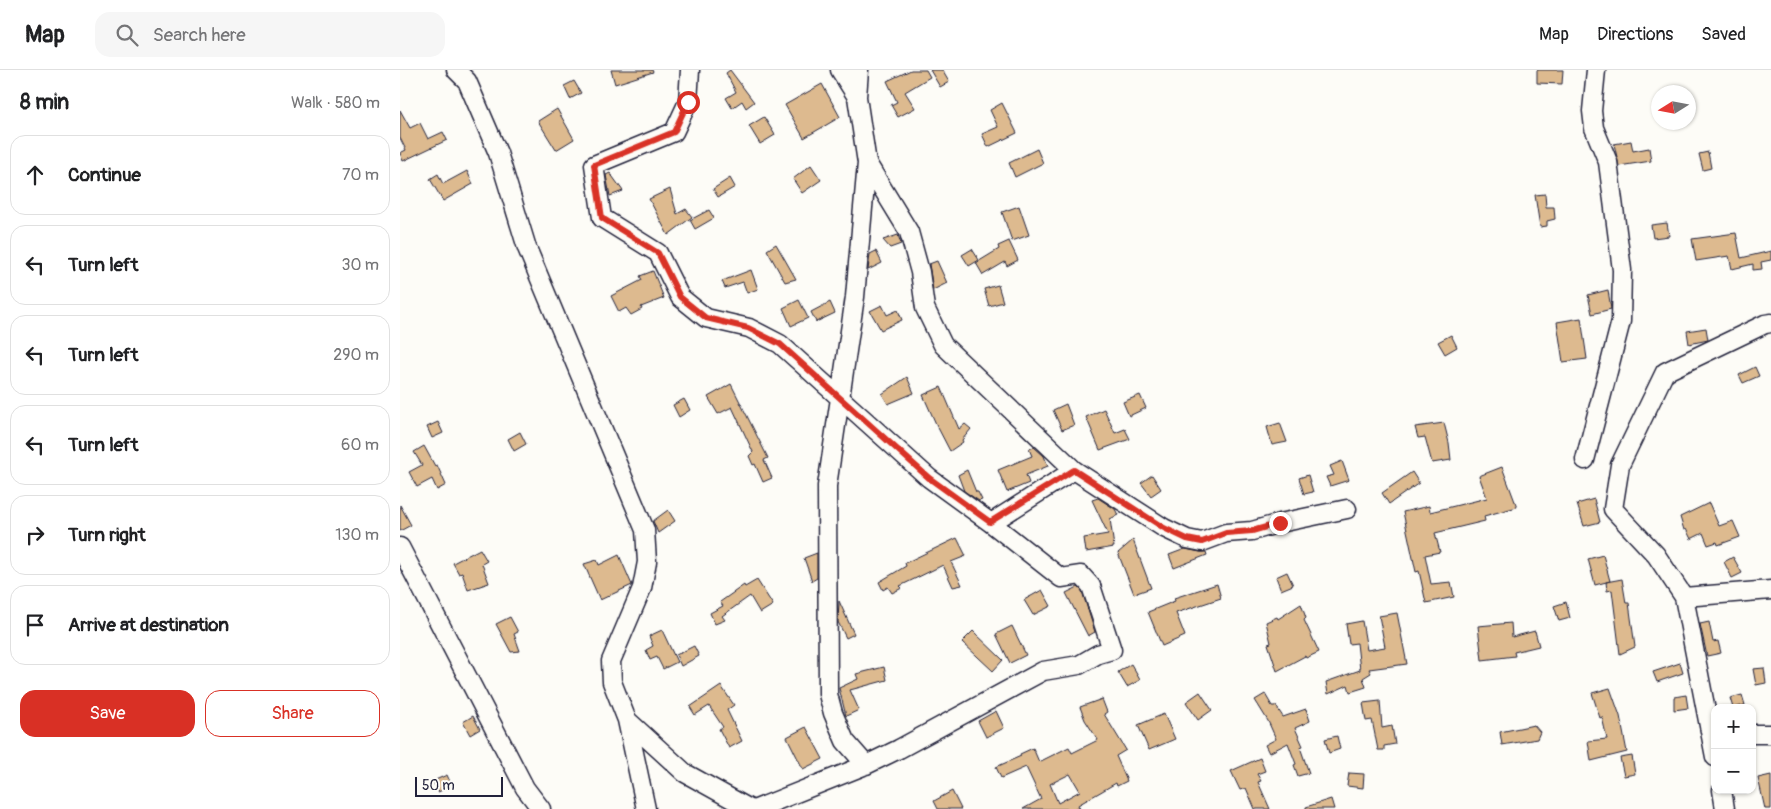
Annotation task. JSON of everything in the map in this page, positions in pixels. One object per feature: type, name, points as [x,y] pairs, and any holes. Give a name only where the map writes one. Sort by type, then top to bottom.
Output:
[{"type":"street","points":[[690,70],[688,102],[674,132],[594,165],[602,218],[658,253],[680,297],[706,318],[748,328],[780,344],[929,478],[990,522],[1061,578],[1081,575],[1092,586],[1112,650],[1098,654],[1079,665],[1043,671],[866,765],[756,809]]},
{"type":"street","points":[[840,70],[857,97]]},
{"type":"street","points":[[859,70],[857,97],[867,163],[855,297],[827,486],[828,694],[833,713],[845,741],[866,765]]},
{"type":"street","points":[[1585,460],[1621,321],[1622,270],[1608,162],[1594,128],[1592,111],[1596,70]]},
{"type":"street","points":[[466,74],[498,153],[527,248],[645,530],[647,562],[642,588],[611,661],[612,682],[627,720],[646,809]]},
{"type":"street","points":[[867,163],[909,232],[920,272],[925,308],[943,345],[1074,470],[1164,528],[1187,539],[1202,542],[1226,533],[1252,531],[1347,509]]},
{"type":"street","points":[[1711,725],[1684,597],[1656,555],[1613,509],[1620,464],[1665,372],[1771,322]]},
{"type":"street","points":[[990,522],[1074,470]]},
{"type":"street","points":[[400,547],[524,788],[541,809]]},
{"type":"street","points":[[1684,597],[1771,590]]},
{"type":"street","points":[[627,720],[685,773],[750,809]]},
{"type":"street","points":[[1756,734],[1771,734]]},
{"type":"street","points":[[1723,794],[1725,809]]},
{"type":"building","points":[[611,70],[652,70],[653,72],[615,84]]},
{"type":"building","points":[[730,70],[754,102],[746,108],[742,101],[732,108],[726,98],[736,92],[726,73]]},
{"type":"building","points":[[911,70],[926,70],[930,77],[905,92],[915,108],[898,117],[891,105],[897,102],[887,81]]},
{"type":"building","points":[[930,70],[942,70],[949,82],[940,87]]},
{"type":"building","points":[[1537,70],[1563,70],[1562,84],[1537,83]]},
{"type":"building","points":[[574,81],[581,93],[570,99],[564,86]]},
{"type":"building","points":[[822,84],[840,117],[804,138],[785,105]]},
{"type":"building","points":[[1002,103],[1017,133],[988,147],[982,134],[998,127],[990,110]]},
{"type":"building","points":[[557,109],[574,139],[556,150],[538,121]]},
{"type":"building","points":[[400,110],[410,128],[420,123],[428,139],[443,132],[447,140],[403,161],[400,153],[406,150],[400,138]]},
{"type":"building","points":[[764,117],[775,135],[760,144],[749,126]]},
{"type":"building","points":[[1631,141],[1633,151],[1649,148],[1651,161],[1619,166],[1614,144]]},
{"type":"building","points":[[1037,149],[1043,163],[1015,177],[1009,163]]},
{"type":"building","points":[[1708,152],[1711,168],[1703,170],[1699,154]]},
{"type":"building","points":[[811,165],[821,180],[802,193],[793,179]]},
{"type":"building","points":[[467,171],[473,184],[443,201],[430,179],[438,174],[443,184]]},
{"type":"building","points":[[610,173],[623,191],[610,196],[606,175]]},
{"type":"building","points":[[730,178],[735,187],[718,197],[713,189]]},
{"type":"building","points":[[670,189],[677,214],[686,209],[692,217],[668,235],[649,199]]},
{"type":"building","points":[[1545,194],[1546,207],[1554,207],[1555,219],[1547,221],[1547,226],[1540,227],[1535,195]]},
{"type":"building","points":[[1019,206],[1029,235],[1012,241],[1002,212]]},
{"type":"building","points":[[709,210],[714,218],[695,229],[690,220]]},
{"type":"building","points":[[1667,223],[1669,236],[1653,238],[1651,225]]},
{"type":"building","points":[[1736,233],[1741,258],[1771,251],[1771,260],[1761,262],[1762,269],[1753,270],[1753,264],[1732,269],[1729,256],[1696,261],[1692,239]]},
{"type":"building","points":[[898,235],[901,244],[890,248],[883,240]]},
{"type":"building","points":[[1009,241],[1018,260],[1007,266],[1005,262],[983,275],[976,263],[999,249],[998,246]]},
{"type":"building","points":[[776,244],[796,279],[785,282],[767,250]]},
{"type":"building","points":[[972,249],[979,260],[969,266],[962,255]]},
{"type":"building","points":[[876,251],[882,263],[868,270],[870,254]]},
{"type":"building","points":[[937,261],[947,283],[933,290],[929,264]]},
{"type":"building","points":[[751,270],[758,289],[747,293],[743,282],[725,288],[722,281]]},
{"type":"building","points":[[653,271],[664,298],[641,307],[642,309],[631,315],[626,308],[619,312],[611,296],[642,280],[640,276]]},
{"type":"building","points":[[998,285],[1003,302],[989,306],[984,289]]},
{"type":"building","points":[[1608,290],[1611,309],[1592,314],[1588,295]]},
{"type":"building","points":[[799,300],[808,318],[791,326],[783,308]]},
{"type":"building","points":[[830,302],[835,313],[816,322],[811,312]]},
{"type":"building","points":[[882,305],[887,315],[898,310],[902,320],[881,330],[870,311]]},
{"type":"building","points":[[1581,318],[1587,359],[1563,362],[1557,322]]},
{"type":"building","points":[[1706,328],[1708,340],[1689,344],[1687,331]]},
{"type":"building","points":[[1451,335],[1457,347],[1445,354],[1438,342]]},
{"type":"building","points":[[1755,367],[1759,376],[1743,383],[1739,375]]},
{"type":"building","points":[[907,377],[914,393],[888,404],[882,394]]},
{"type":"building","points":[[731,384],[768,458],[764,460],[772,478],[763,482],[749,456],[753,452],[732,407],[718,414],[708,397]]},
{"type":"building","points":[[941,387],[959,429],[965,424],[971,429],[962,440],[963,442],[950,451],[923,395]]},
{"type":"building","points":[[1140,395],[1146,408],[1129,416],[1123,402]]},
{"type":"building","points":[[684,399],[690,410],[679,417],[673,405]]},
{"type":"building","points":[[1066,404],[1074,425],[1062,430],[1053,410]]},
{"type":"building","points":[[1104,409],[1115,433],[1125,429],[1130,439],[1100,450],[1086,417]]},
{"type":"building","points":[[438,422],[443,433],[432,438],[427,427]]},
{"type":"building","points":[[1280,423],[1287,442],[1272,445],[1267,427]]},
{"type":"building","points":[[1444,423],[1451,460],[1432,463],[1425,437],[1418,438],[1415,427]]},
{"type":"building","points":[[520,432],[526,444],[514,451],[508,439]]},
{"type":"building","points":[[424,446],[435,466],[437,465],[446,485],[437,490],[432,479],[417,487],[409,472],[422,465],[414,452]]},
{"type":"building","points":[[1034,447],[1044,456],[1048,466],[1026,475],[1029,483],[1007,492],[998,470],[1032,456],[1029,449]]},
{"type":"building","points":[[1342,461],[1349,480],[1330,486],[1326,477],[1334,475],[1330,466]]},
{"type":"building","points":[[1502,467],[1517,507],[1484,516],[1485,521],[1435,533],[1440,552],[1425,555],[1431,584],[1451,582],[1454,597],[1426,603],[1419,571],[1416,572],[1403,512],[1429,506],[1430,512],[1487,498],[1479,476]]},
{"type":"building","points":[[967,470],[976,492],[978,492],[982,500],[979,501],[964,491],[958,475]]},
{"type":"building","points":[[1412,472],[1419,483],[1389,504],[1382,493]]},
{"type":"building","points":[[1152,475],[1161,489],[1151,496],[1141,483]]},
{"type":"building","points":[[1308,475],[1313,492],[1304,494],[1299,478]]},
{"type":"building","points":[[1098,498],[1115,509],[1118,515],[1110,519],[1114,547],[1086,552],[1084,538],[1108,534],[1092,500]]},
{"type":"building","points":[[1594,499],[1600,522],[1584,526],[1577,504]]},
{"type":"building","points":[[1709,503],[1719,526],[1733,521],[1740,537],[1718,545],[1717,542],[1708,545],[1703,533],[1691,539],[1686,529],[1684,530],[1680,517]]},
{"type":"building","points":[[400,505],[411,525],[400,531]]},
{"type":"building","points":[[668,510],[675,521],[658,533],[653,521]]},
{"type":"building","points":[[957,538],[966,556],[951,562],[962,585],[953,587],[943,565],[900,586],[902,588],[892,593],[888,587],[883,590],[879,582],[906,566],[905,563]]},
{"type":"building","points":[[1133,540],[1151,588],[1134,594],[1118,553]]},
{"type":"building","points":[[480,549],[487,561],[482,564],[489,583],[468,590],[462,573],[459,574],[453,563]]},
{"type":"building","points":[[1185,549],[1206,552],[1207,555],[1174,568],[1169,555]]},
{"type":"building","points":[[817,553],[817,578],[812,581],[804,558]]},
{"type":"building","points":[[619,555],[632,585],[600,600],[584,564],[597,560],[599,565]]},
{"type":"building","points":[[1603,555],[1610,581],[1595,585],[1588,559]]},
{"type":"building","points":[[1733,557],[1742,573],[1732,578],[1724,562]]},
{"type":"building","points":[[1287,572],[1293,585],[1281,590],[1276,577]]},
{"type":"building","points":[[1622,579],[1626,603],[1629,603],[1635,647],[1620,654],[1612,590],[1607,591],[1606,582]]},
{"type":"building","points":[[757,580],[773,605],[760,613],[750,596],[722,616],[725,620],[715,624],[710,613],[723,606],[720,602],[744,585],[745,587]]},
{"type":"building","points":[[1217,584],[1221,598],[1176,613],[1185,636],[1162,646],[1148,612],[1175,601],[1174,598]]},
{"type":"building","points":[[1078,587],[1082,591],[1095,632],[1088,636],[1066,593]]},
{"type":"building","points":[[1042,590],[1051,606],[1033,615],[1024,600]]},
{"type":"building","points":[[839,601],[854,634],[846,638],[838,622]]},
{"type":"building","points":[[1566,602],[1570,618],[1559,621],[1554,606]]},
{"type":"building","points":[[1301,604],[1306,618],[1304,620],[1319,652],[1306,658],[1305,656],[1277,671],[1268,644],[1271,643],[1266,622],[1277,617],[1278,619]]},
{"type":"building","points":[[1397,613],[1407,664],[1369,669],[1371,673],[1363,678],[1366,687],[1350,692],[1348,685],[1328,694],[1326,682],[1360,670],[1357,643],[1349,644],[1346,624],[1362,621],[1367,650],[1385,647],[1379,616]]},
{"type":"building","points":[[510,617],[518,632],[514,634],[520,651],[511,652],[496,624]]},
{"type":"building","points":[[1709,622],[1713,642],[1718,641],[1721,653],[1707,656],[1700,624]]},
{"type":"building","points":[[1511,623],[1512,637],[1535,631],[1539,646],[1514,652],[1515,656],[1482,660],[1478,626]]},
{"type":"building","points":[[1012,626],[1026,655],[1010,663],[996,634]]},
{"type":"building","points":[[662,630],[677,662],[663,669],[657,657],[650,660],[646,650],[653,646],[649,636]]},
{"type":"building","points":[[973,631],[1003,660],[993,671],[962,642]]},
{"type":"building","points":[[694,646],[699,656],[681,666],[676,655]]},
{"type":"building","points":[[1680,663],[1683,673],[1657,682],[1653,672]]},
{"type":"building","points":[[1131,664],[1140,680],[1127,687],[1118,672]]},
{"type":"building","points":[[884,667],[887,680],[850,690],[859,710],[846,716],[839,688],[858,679],[856,674]]},
{"type":"building","points":[[1764,668],[1766,683],[1756,685],[1753,669]]},
{"type":"building","points":[[721,686],[734,705],[727,710],[742,741],[729,748],[719,729],[723,727],[709,706],[695,715],[690,707]]},
{"type":"building","points":[[1610,688],[1620,716],[1627,752],[1591,761],[1588,741],[1607,739],[1602,717],[1600,718],[1592,693]]},
{"type":"building","points":[[1200,692],[1212,710],[1198,720],[1186,702]]},
{"type":"building","points":[[1265,694],[1272,706],[1276,706],[1283,717],[1306,709],[1310,721],[1295,728],[1303,746],[1300,747],[1309,773],[1298,776],[1294,765],[1296,764],[1288,743],[1269,753],[1265,745],[1276,739],[1255,700]]},
{"type":"building","points":[[1686,695],[1688,708],[1674,710],[1674,697]]},
{"type":"building","points":[[1742,695],[1745,704],[1732,704],[1730,698]]},
{"type":"building","points":[[1102,699],[1107,712],[1104,714],[1126,750],[1116,756],[1127,781],[1117,786],[1116,783],[1078,805],[1080,809],[1023,809],[1041,799],[1026,767],[1001,778],[996,767],[1021,756],[1020,754],[1033,748],[1039,762],[1069,747],[1072,753],[1098,740],[1085,720],[1080,707]],"holes":[[[1070,774],[1080,791],[1058,803],[1050,784]]]},
{"type":"building","points":[[1380,701],[1382,728],[1392,726],[1395,744],[1384,746],[1384,750],[1378,750],[1372,720],[1366,721],[1363,703]]},
{"type":"building","points":[[996,711],[1004,728],[986,737],[978,721]]},
{"type":"building","points":[[1164,714],[1175,739],[1149,750],[1138,725]]},
{"type":"building","points":[[473,716],[480,729],[470,735],[463,722]]},
{"type":"building","points":[[1534,725],[1540,732],[1537,739],[1502,745],[1500,732]]},
{"type":"building","points":[[806,727],[823,759],[803,769],[787,737]]},
{"type":"building","points":[[1337,736],[1340,749],[1329,753],[1325,739]]},
{"type":"building","points":[[1632,756],[1635,774],[1624,776],[1620,758]]},
{"type":"building","points":[[1260,758],[1265,771],[1257,774],[1261,781],[1258,782],[1270,809],[1255,809],[1246,788],[1240,790],[1231,771]]},
{"type":"building","points":[[1349,773],[1364,774],[1363,788],[1347,786]]},
{"type":"building","points":[[447,775],[452,786],[438,792],[433,781]]},
{"type":"building","points":[[1771,775],[1771,809],[1765,809],[1758,778]]},
{"type":"building","points":[[952,791],[961,809],[938,809],[934,801]]},
{"type":"building","points":[[1331,799],[1334,809],[1306,809],[1306,807]]},
{"type":"route","points":[[688,102],[674,132],[594,165],[602,218],[658,253],[680,297],[706,318],[748,328],[780,344],[929,478],[990,522],[1074,470],[1164,528],[1187,539],[1202,542],[1226,533],[1252,531],[1280,523]]}]
